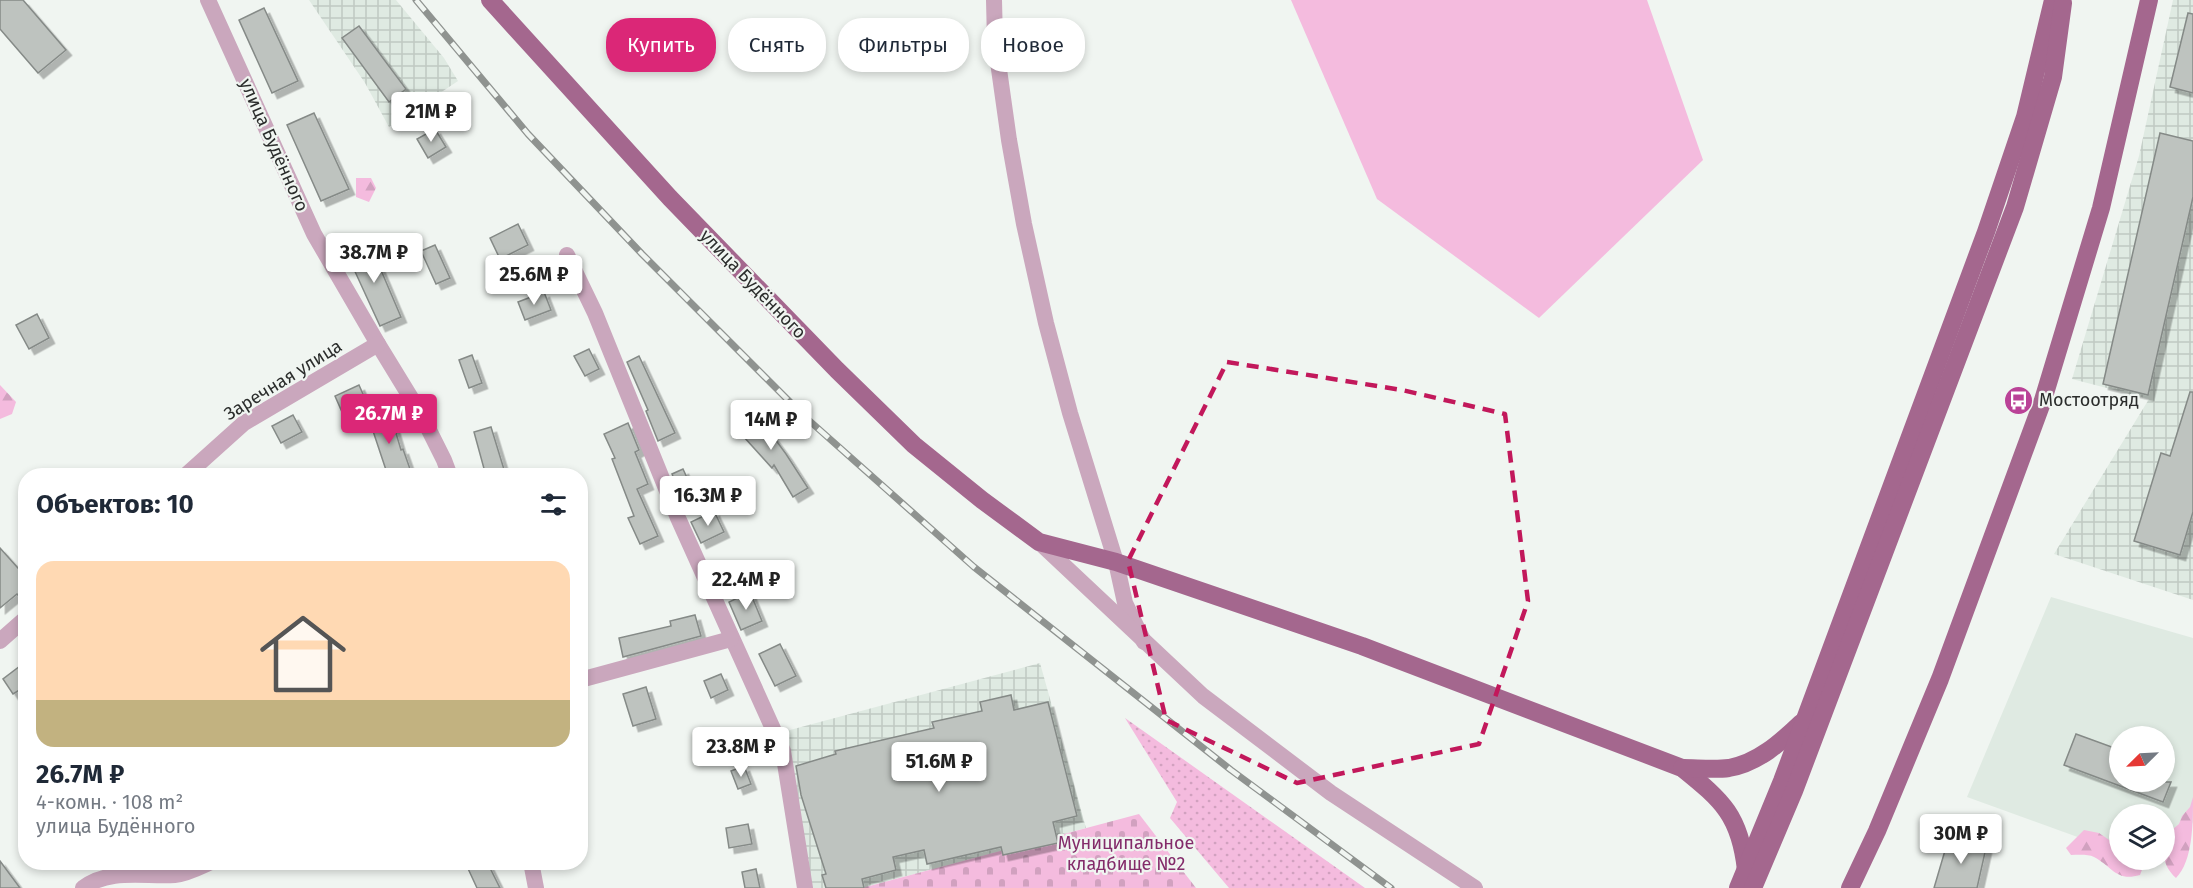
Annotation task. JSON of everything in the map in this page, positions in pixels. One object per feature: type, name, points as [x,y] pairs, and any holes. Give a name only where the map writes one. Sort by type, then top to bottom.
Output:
[{"type":"main road","name":"улица Будённого","points":[[490,0],[670,198],[837,370],[914,445],[982,500],[1040,542]]},
{"type":"main road","points":[[1738,888],[1804,719],[1986,232],[2025,117],[2052,0]]},
{"type":"main road","points":[[1753,888],[1794,791],[2014,207],[2053,77],[2063,0]]},
{"type":"main road","points":[[1850,888],[1877,831],[1941,679],[2043,400],[2101,208],[2149,0]]},
{"type":"main road","points":[[1040,542],[1116,562],[1362,646],[1682,768],[1710,791],[1731,814],[1744,849],[1746,870]]},
{"type":"main road","points":[[1682,768],[1730,768],[1760,756],[1783,740],[1804,719]]},
{"type":"street","name":"улица Будённого","points":[[208,0],[314,234],[422,416],[446,468]]},
{"type":"street","points":[[993,0],[995,41],[1009,140],[1034,268],[1070,413],[1116,562],[1125,603],[1144,642]]},
{"type":"street","points":[[567,255],[595,313],[678,518],[783,751],[805,888]]},
{"type":"street","name":"Заречная улица","points":[[196,468],[244,423],[378,344]]},
{"type":"street","points":[[1040,542],[1203,696],[1331,794],[1475,888]]},
{"type":"street","points":[[0,641],[18,625]]},
{"type":"street","points":[[588,678],[731,639]]},
{"type":"street","points":[[83,888],[109,877],[137,874],[180,882],[199,870]]},
{"type":"street","points":[[533,870],[536,888]]},
{"type":"highlighted area","points":[[1227,362],[1402,390],[1505,414],[1528,601],[1479,744],[1297,783],[1166,720],[1128,561]]},
{"type":"shaded area","points":[[309,0],[396,0],[444,58],[458,81],[389,127],[365,83]]},
{"type":"shaded area","points":[[2173,0],[2193,0],[2193,600],[2054,554],[2149,399],[2072,379],[2139,156]]},
{"type":"shaded area","points":[[2051,597],[2193,638],[2193,822],[2179,847],[2175,846],[2175,804],[2109,804],[2109,848],[1967,797]]},
{"type":"shaded area","points":[[1040,663],[1086,828],[862,888],[813,888],[775,734]]},
{"type":"green space","points":[[1291,0],[1647,0],[1703,160],[1539,318],[1377,199]]},
{"type":"green space","points":[[356,178],[371,178],[376,188],[369,202],[356,197]]},
{"type":"green space","points":[[0,385],[16,402],[12,414],[0,419]]},
{"type":"green space","points":[[1125,718],[1365,888],[1229,888],[1170,818],[1177,802]]},
{"type":"green space","points":[[2193,797],[2189,852],[2182,871],[2176,878],[2169,870],[2175,870],[2175,827],[2190,807]]},
{"type":"green space","name":"Муниципальное кладбище №2","points":[[1139,814],[1196,888],[862,888]]},
{"type":"green space","points":[[2084,830],[2099,833],[2109,840],[2109,868],[2094,857],[2071,855],[2066,848]]},
{"type":"green space","points":[[2112,870],[2142,870],[2140,875],[2132,877],[2125,877]]},
{"type":"building","points":[[0,0],[23,0],[66,50],[38,73],[0,29]]},
{"type":"building","points":[[264,8],[298,81],[272,93],[239,20]]},
{"type":"building","points":[[2188,13],[2193,14],[2193,93],[2170,87]]},
{"type":"building","points":[[359,26],[406,89],[389,102],[342,38]]},
{"type":"building","points":[[314,113],[349,189],[321,201],[287,125]]},
{"type":"building","points":[[435,129],[446,147],[428,158],[417,139]]},
{"type":"building","points":[[2160,133],[2193,141],[2193,197],[2148,395],[2103,384]]},
{"type":"building","points":[[518,224],[528,245],[500,259],[490,238]]},
{"type":"building","points":[[369,242],[401,317],[380,326],[346,252]]},
{"type":"building","points":[[435,245],[450,278],[436,284],[421,251]]},
{"type":"building","points":[[544,292],[551,310],[525,320],[518,302]]},
{"type":"building","points":[[37,314],[49,338],[29,349],[16,325]]},
{"type":"building","points":[[589,349],[599,369],[585,376],[574,356]]},
{"type":"building","points":[[472,355],[482,383],[469,388],[459,360]]},
{"type":"building","points":[[639,356],[675,433],[658,441],[646,411],[648,410],[627,362]]},
{"type":"building","points":[[359,385],[366,401],[342,412],[335,396]]},
{"type":"building","points":[[2190,392],[2193,392],[2193,512],[2180,555],[2134,541],[2161,453],[2170,456]]},
{"type":"building","points":[[753,409],[808,488],[793,497],[774,465],[772,468],[734,426]]},
{"type":"building","points":[[390,413],[401,450],[403,449],[410,468],[385,468],[369,419]]},
{"type":"building","points":[[293,415],[302,432],[281,443],[272,426]]},
{"type":"building","points":[[628,423],[639,450],[635,452],[648,484],[637,489],[658,536],[640,544],[628,518],[634,516],[612,459],[615,458],[604,434]]},
{"type":"building","points":[[491,427],[504,468],[484,468],[474,432]]},
{"type":"building","points":[[683,469],[693,491],[681,497],[672,474]]},
{"type":"building","points":[[714,511],[724,532],[701,543],[691,522]]},
{"type":"building","points":[[0,548],[18,568],[18,595],[0,608]]},
{"type":"building","points":[[750,592],[762,621],[741,630],[729,602]]},
{"type":"building","points":[[695,615],[701,636],[623,657],[619,638],[671,626],[670,621]]},
{"type":"building","points":[[780,644],[796,676],[775,686],[759,654]]},
{"type":"building","points":[[18,668],[18,691],[13,694],[3,679]]},
{"type":"building","points":[[721,674],[728,690],[711,698],[704,681]]},
{"type":"building","points":[[646,687],[656,719],[633,726],[623,694]]},
{"type":"building","points":[[1011,695],[1014,710],[1048,702],[1077,816],[1053,822],[1058,843],[1003,855],[1001,847],[927,864],[924,850],[893,857],[896,870],[862,879],[864,888],[826,888],[822,875],[826,874],[801,795],[796,766],[836,754],[835,751],[934,728],[932,722],[982,711],[980,702]]},
{"type":"building","points":[[746,729],[756,754],[738,761],[728,736]]},
{"type":"building","points":[[2076,734],[2109,746],[2109,782],[2064,765]]},
{"type":"building","points":[[744,766],[751,784],[738,789],[731,771]]},
{"type":"building","points":[[2136,792],[2167,792],[2163,802]]},
{"type":"building","points":[[748,824],[752,844],[729,848],[726,828]]},
{"type":"building","points":[[1949,837],[1986,848],[1977,888],[1934,888]]},
{"type":"building","points":[[0,861],[20,888],[0,888]]},
{"type":"building","points":[[756,869],[760,888],[745,888],[742,872]]},
{"type":"building","points":[[469,870],[491,870],[500,888],[477,888]]},
{"type":"railway","points":[[416,0],[528,134],[642,254],[804,416],[974,567],[1231,770],[1391,888]]},
{"type":"place","name":"Мостоотряд","points":[[2018,400]]}]
